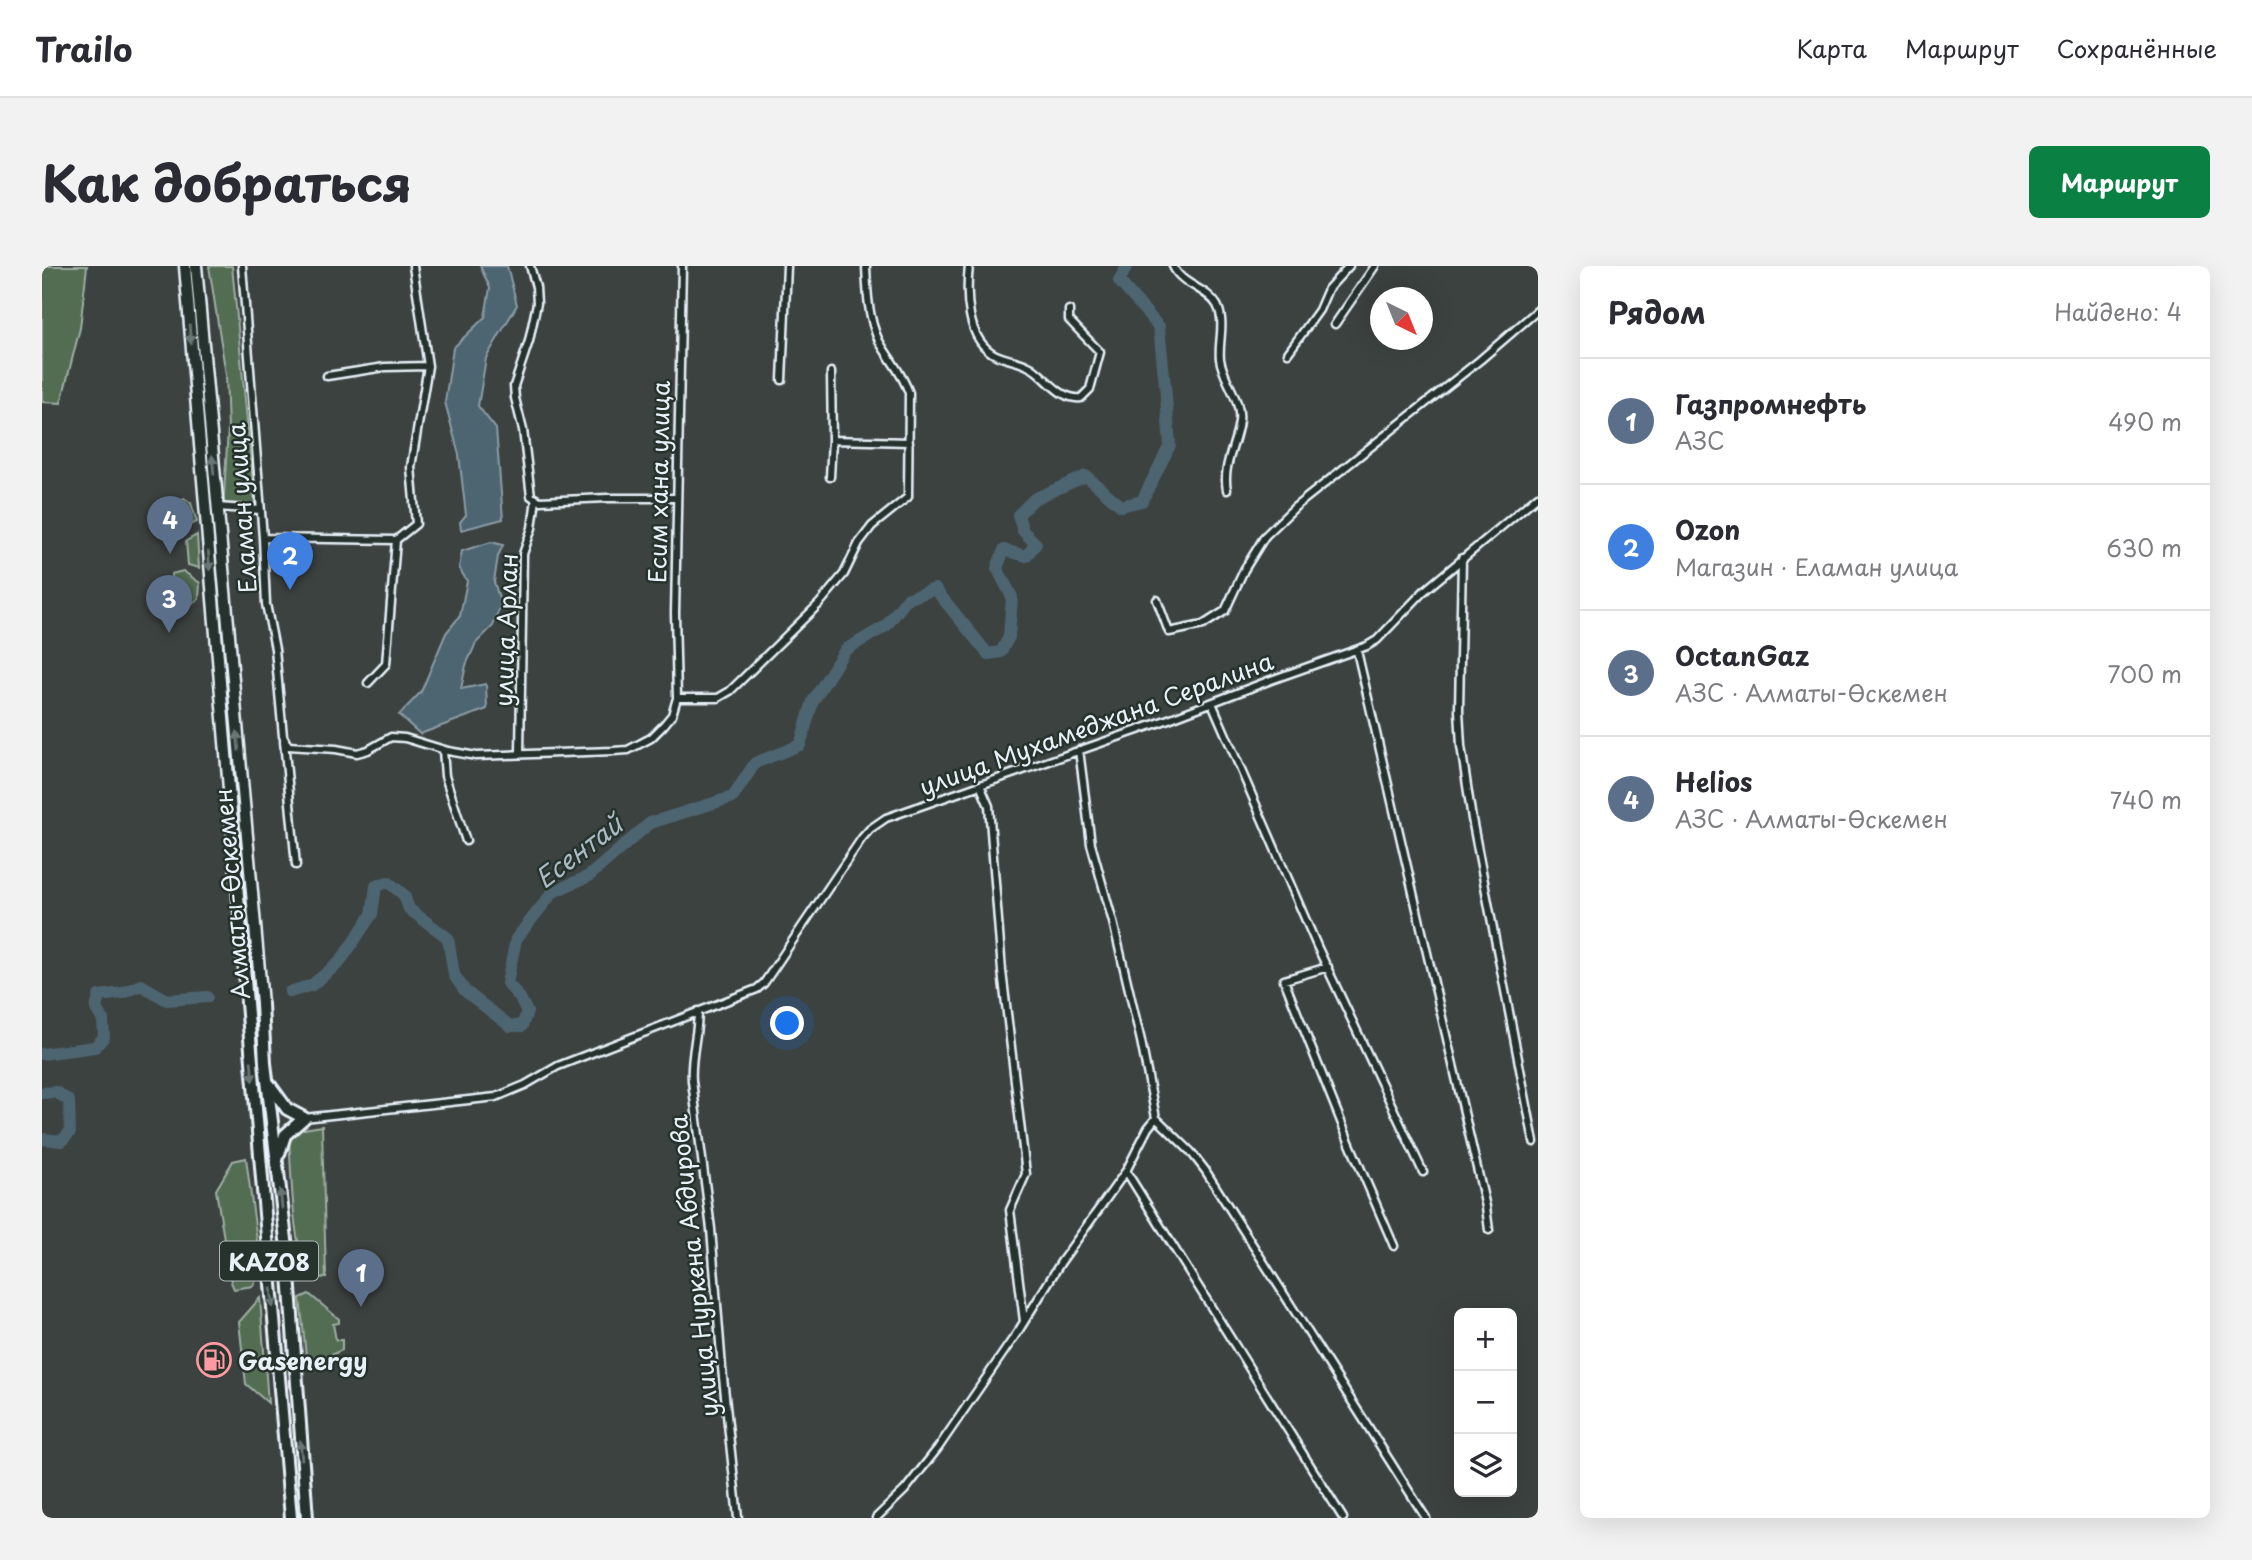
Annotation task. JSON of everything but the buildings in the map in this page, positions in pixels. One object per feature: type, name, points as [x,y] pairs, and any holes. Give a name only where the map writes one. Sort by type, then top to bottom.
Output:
[{"type":"highway","name":"Алматы-Өскемен","points":[[185,266],[291,1518]]},
{"type":"highway","name":"Алматы-Өскемен","points":[[196,266],[267,1081],[287,1248],[307,1518]]},
{"type":"highway","points":[[267,1081],[287,1109],[304,1118],[285,1135],[277,1164]]},
{"type":"street","name":"Еламан улица","points":[[242,266],[266,604],[275,649],[283,736],[288,746],[357,752],[368,750],[383,739],[391,737],[405,738],[443,750]]},
{"type":"street","points":[[263,538],[396,540],[416,524],[411,467],[428,366],[413,266]]},
{"type":"street","name":"улица Арлан","points":[[520,753],[523,554],[532,528],[536,499],[531,496],[523,430],[514,386],[529,341],[537,303],[536,286],[530,266]]},
{"type":"street","name":"Есим хана улица","points":[[677,698],[675,613],[682,266]]},
{"type":"street","points":[[782,380],[787,266]]},
{"type":"street","points":[[466,841],[445,776],[443,750],[476,756],[628,750],[651,738],[672,715],[677,698],[718,698],[730,691],[819,604],[844,574],[859,543],[872,526],[908,497],[909,393],[906,383],[878,339],[868,300],[866,266]]},
{"type":"street","points":[[969,266],[968,311],[987,349],[999,357],[1029,366],[1067,395],[1082,398],[1090,389],[1100,352],[1069,320],[1069,310]]},
{"type":"street","points":[[1174,266],[1181,278],[1202,290],[1216,304],[1221,318],[1220,360],[1239,411],[1239,422],[1228,456],[1225,478],[1227,490]]},
{"type":"street","points":[[1288,354],[1319,310],[1328,289],[1349,266]]},
{"type":"street","points":[[1335,324],[1376,266]]},
{"type":"street","points":[[1157,600],[1169,632],[1203,625],[1225,611],[1265,536],[1295,507],[1480,360],[1538,310]]},
{"type":"street","points":[[327,376],[385,367],[428,366]]},
{"type":"street","points":[[830,477],[831,372]]},
{"type":"street","points":[[832,440],[909,442]]},
{"type":"street","name":"улица Мухамеджана Сералина","points":[[304,1118],[496,1097],[525,1085],[558,1066],[764,984],[862,838],[886,818],[1357,651],[1377,640],[1423,592],[1538,496]]},
{"type":"street","points":[[536,499],[677,498]]},
{"type":"street","points":[[217,507],[261,510]]},
{"type":"street","points":[[368,683],[386,664],[396,540]]},
{"type":"street","points":[[1462,558],[1459,697],[1461,746],[1472,819],[1534,1142]]},
{"type":"street","points":[[1357,651],[1486,1207],[1489,1230]]},
{"type":"street","points":[[1212,703],[1328,967],[1423,1172]]},
{"type":"street","points":[[283,736],[296,864]]},
{"type":"street","points":[[1079,750],[1091,844],[1113,922],[1156,1118],[1191,1152],[1205,1170],[1426,1518]]},
{"type":"street","points":[[980,785],[989,806],[1002,971],[1026,1174],[1010,1210],[1024,1321]]},
{"type":"street","points":[[1328,967],[1284,980],[1394,1246]]},
{"type":"street","name":"улица Нуркена Абдирова","points":[[698,1011],[696,1045],[691,1063],[709,1216],[738,1518]]},
{"type":"street","points":[[876,1518],[905,1490],[938,1448],[1061,1262],[1126,1171],[1156,1118]]},
{"type":"street","points":[[1126,1171],[1343,1518]]},
{"type":"green space","points":[[42,266],[87,266],[80,328],[61,403],[42,402]]},
{"type":"green space","points":[[209,266],[232,266],[255,503],[223,511],[228,429],[226,375]]},
{"type":"green space","points":[[184,498],[191,503],[197,522],[184,528],[178,526],[173,509]]},
{"type":"green space","points":[[197,535],[199,568],[188,565],[186,541]]},
{"type":"green space","points":[[183,571],[200,583],[199,599],[180,606],[172,600],[171,574]]},
{"type":"green space","points":[[322,1126],[326,1278],[312,1277],[300,1250],[294,1211],[289,1139],[298,1130]]},
{"type":"green space","points":[[246,1158],[261,1271],[253,1286],[234,1289],[216,1190],[233,1161]]},
{"type":"green space","points":[[309,1294],[339,1319],[339,1323],[333,1324],[336,1340],[342,1340],[342,1350],[307,1366],[300,1298]]},
{"type":"green space","points":[[260,1298],[268,1403],[246,1384],[239,1322]]},
{"type":"water","points":[[480,266],[507,266],[517,305],[486,358],[478,406],[496,429],[503,519],[461,530],[460,522],[466,515],[459,455],[445,402],[453,348],[485,317],[490,288]]},
{"type":"water","points":[[491,542],[503,545],[498,556],[494,582],[501,604],[493,626],[476,643],[466,665],[461,689],[486,684],[487,709],[420,734],[399,715],[421,692],[446,633],[460,616],[467,581],[459,568],[462,551]]},
{"type":"waterway","name":"Есентай","points":[[290,992],[312,985],[340,962],[372,914],[376,886],[388,882],[404,895],[409,909],[448,938],[454,975],[465,991],[510,1026],[522,1026],[527,1012],[520,998],[507,983],[516,939],[553,892],[589,876],[650,823],[733,797],[755,763],[800,745],[813,701],[845,650],[886,626],[907,599],[935,589],[988,654],[1001,652],[1009,637],[1012,597],[997,568],[1004,550],[1026,556],[1036,544],[1023,531],[1018,515],[1034,499],[1086,476],[1121,506],[1142,501],[1170,445],[1159,327],[1119,281],[1127,266]]},
{"type":"waterway","name":"Есентай","points":[[42,1054],[95,1047],[104,1037],[103,1020],[96,1009],[99,996],[123,993],[141,985],[167,1000],[207,997]]},
{"type":"waterway","name":"Есентай","points":[[42,1093],[56,1092],[69,1101],[70,1132],[62,1141],[42,1139]]},
{"type":"place","name":"Helios","points":[[170,554]]},
{"type":"place","name":"Ozon","points":[[290,590]]},
{"type":"place","name":"OctanGaz","points":[[169,633]]},
{"type":"place","name":"Газпромнефть","points":[[361,1307]]},
{"type":"place","name":"Gasenergy","points":[[214,1360]]}]
